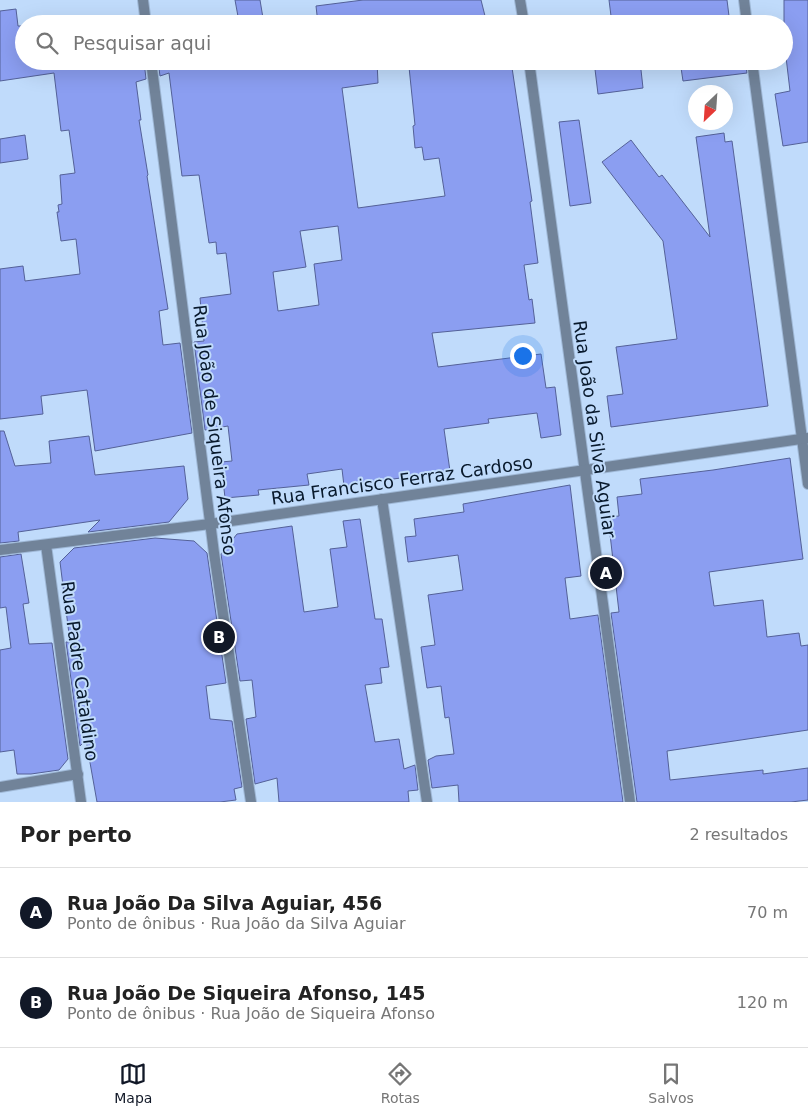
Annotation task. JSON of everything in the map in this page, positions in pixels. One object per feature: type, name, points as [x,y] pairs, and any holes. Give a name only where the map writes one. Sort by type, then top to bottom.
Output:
[{"type":"street","points":[[143,0],[145,15]]},
{"type":"street","points":[[520,0],[522,15]]},
{"type":"street","points":[[744,0],[746,15]]},
{"type":"street","name":"Rua João de Siqueira Afonso","points":[[152,70],[210,524],[251,802]]},
{"type":"street","name":"Rua João da Silva Aguiar","points":[[530,70],[630,802]]},
{"type":"street","points":[[753,70],[805,438],[808,484]]},
{"type":"street","name":"Rua Francisco Ferraz Cardoso","points":[[0,550],[210,524],[805,438]]},
{"type":"street","points":[[382,499],[427,802]]},
{"type":"street","name":"Rua Padre Cataldino","points":[[46,545],[81,802]]},
{"type":"street","points":[[0,787],[78,774]]},
{"type":"building","points":[[235,0],[260,0],[262,15],[238,15]]},
{"type":"building","points":[[363,0],[481,0],[485,15],[317,15],[316,6]]},
{"type":"building","points":[[609,0],[727,0],[729,15],[611,15]]},
{"type":"building","points":[[784,0],[808,0],[808,142],[783,146],[775,94],[790,91],[788,70],[793,70],[793,15],[784,15]]},
{"type":"building","points":[[16,9],[15,70],[145,70],[146,79],[136,82],[141,120],[139,120],[168,309],[159,311],[163,345],[180,343],[192,433],[95,451],[87,390],[41,396],[43,414],[0,419],[0,269],[23,266],[25,281],[80,274],[76,239],[61,241],[57,212],[59,212],[58,205],[62,204],[60,175],[75,173],[69,130],[61,131],[54,73],[0,81],[0,11]]},
{"type":"building","points":[[159,70],[377,70],[378,83],[342,88],[358,208],[445,196],[439,158],[424,160],[422,147],[415,148],[413,126],[415,125],[409,70],[512,70],[532,201],[530,202],[538,263],[524,265],[529,300],[532,299],[535,323],[432,333],[438,367],[541,354],[546,388],[555,387],[561,435],[541,438],[537,413],[488,419],[489,423],[444,429],[450,471],[344,486],[342,469],[307,474],[309,485],[258,490],[259,495],[225,498],[221,462],[232,461],[228,426],[205,430],[194,342],[204,341],[200,298],[231,294],[226,253],[217,254],[216,242],[209,243],[199,175],[182,176],[169,73],[160,76]],"holes":[[[338,226],[342,260],[314,264],[319,305],[278,311],[273,272],[306,267],[300,231]]]},
{"type":"building","points":[[595,70],[641,70],[643,88],[598,94]]},
{"type":"building","points":[[681,70],[746,70],[747,73],[683,81]]},
{"type":"building","points":[[579,120],[591,203],[570,206],[559,122]]},
{"type":"building","points":[[724,133],[725,142],[732,141],[768,406],[611,427],[607,396],[623,394],[616,347],[677,339],[663,241],[602,162],[631,140],[659,177],[662,175],[710,237],[696,137]]},
{"type":"building","points":[[25,135],[28,159],[0,163],[0,139]]},
{"type":"building","points":[[0,431],[4,431],[15,466],[51,463],[49,441],[89,436],[95,475],[184,466],[188,499],[169,522],[88,532],[100,520],[18,532],[19,541],[0,543]]},
{"type":"building","points":[[790,458],[803,559],[709,572],[714,606],[763,600],[767,637],[799,633],[801,646],[808,645],[808,730],[667,751],[670,780],[763,770],[763,774],[808,768],[808,800],[791,802],[637,802],[611,613],[619,612],[608,517],[619,516],[617,497],[642,494],[640,479]]},
{"type":"building","points":[[570,485],[581,576],[565,578],[570,619],[598,615],[623,802],[459,802],[458,785],[432,788],[428,760],[436,756],[454,754],[449,717],[445,718],[441,686],[427,688],[421,647],[435,645],[428,595],[463,590],[458,555],[408,562],[405,537],[416,536],[414,519],[464,512],[463,504]]},
{"type":"building","points":[[360,519],[375,619],[382,619],[389,667],[380,668],[382,683],[365,685],[375,742],[399,739],[404,769],[415,765],[418,790],[408,791],[409,802],[279,802],[277,778],[255,784],[246,719],[256,717],[252,680],[240,681],[221,554],[237,534],[292,526],[304,612],[338,607],[330,549],[347,547],[343,521]]},
{"type":"building","points":[[155,538],[194,541],[207,553],[226,683],[206,686],[210,719],[232,721],[242,787],[234,789],[236,800],[220,802],[97,802],[86,740],[80,746],[66,642],[70,642],[60,562],[74,548]]},
{"type":"building","points":[[21,554],[29,603],[23,604],[29,644],[52,643],[68,759],[59,770],[31,774],[17,774],[14,750],[0,752],[0,650],[11,648],[6,607],[0,608],[0,557]]},
{"type":"place","name":"Rua João Da Silva Aguiar, 456","points":[[606,573]]},
{"type":"place","name":"Rua João De Siqueira Afonso, 145","points":[[219,637]]}]
